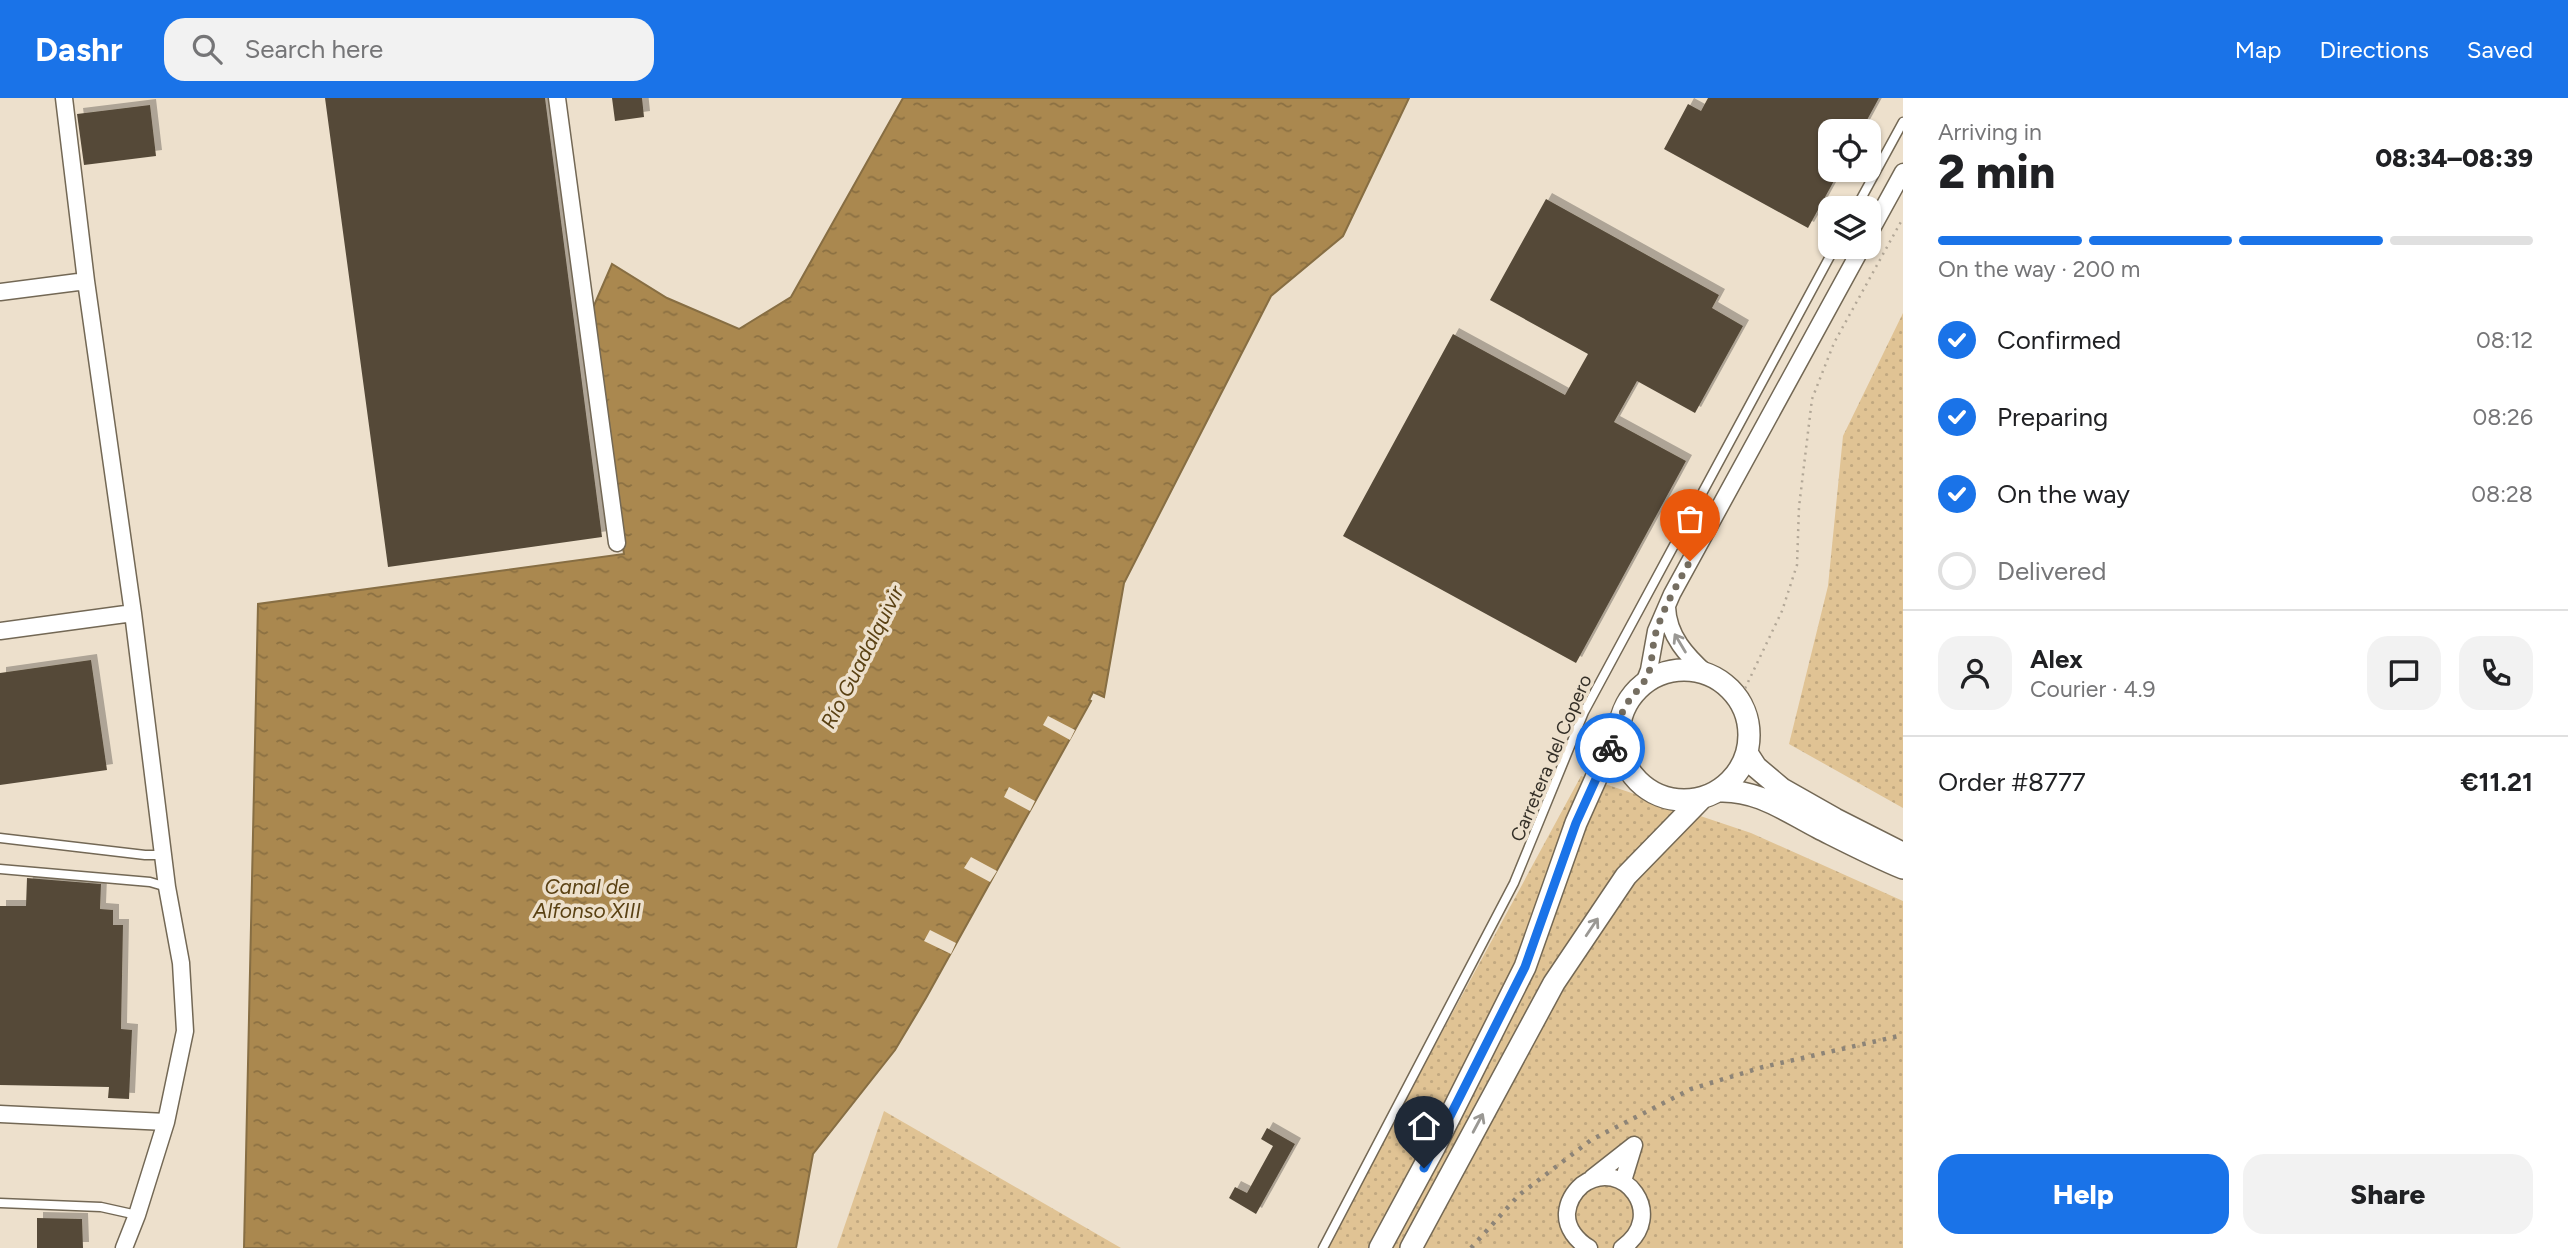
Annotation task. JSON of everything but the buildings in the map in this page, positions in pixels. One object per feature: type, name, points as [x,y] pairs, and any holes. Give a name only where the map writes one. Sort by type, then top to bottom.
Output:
[{"type":"main road","points":[[1380,1248],[1434,1148],[1525,967],[1576,823],[1627,704],[1644,683],[1658,675],[1675,670],[1707,674],[1725,685],[1739,701],[1747,717],[1747,753],[1740,768],[1731,781],[1710,794],[1626,876],[1554,983],[1410,1248]]},
{"type":"main road","points":[[1618,729],[1620,750],[1628,770],[1642,786],[1660,796],[1681,800],[1710,794],[1750,793],[1903,868]]},
{"type":"main road","points":[[1747,753],[1756,767],[1782,789],[1903,853]]},
{"type":"street","points":[[64,98],[86,281],[134,613],[167,887],[181,963],[185,1031],[166,1122],[138,1215],[124,1248]]},
{"type":"street","points":[[556,98],[617,542]]},
{"type":"street","points":[[1881,212],[1903,172]]},
{"type":"street","points":[[1644,683],[1656,631],[1667,604],[1855,259]]},
{"type":"street","points":[[0,292],[86,281]]},
{"type":"street","points":[[1667,604],[1669,622],[1678,643],[1707,674]]},
{"type":"street","points":[[0,631],[134,613]]},
{"type":"street","points":[[0,1114],[166,1122]]},
{"type":"street","points":[[1589,1248],[1576,1239],[1569,1226],[1567,1213],[1571,1198],[1579,1188],[1634,1145],[1622,1181]]},
{"type":"street","points":[[1589,1180],[1610,1178],[1622,1181],[1632,1188],[1639,1199],[1643,1211],[1639,1231],[1629,1246]]},
{"type":"lane","points":[[1862,196],[1903,121]]},
{"type":"lane","name":"Carretera del Copero","points":[[1323,1248],[1514,883],[1584,712],[1829,259]]},
{"type":"lane","points":[[0,838],[163,855]]},
{"type":"lane","points":[[0,869],[150,882],[167,887]]},
{"type":"lane","points":[[0,1203],[101,1207],[138,1215]]},
{"type":"path","points":[[1739,701],[1782,611],[1797,565],[1800,507],[1812,399],[1834,343],[1903,218]]},
{"type":"shaded area","points":[[1903,313],[1903,808],[1789,744],[1828,586],[1843,436]]},
{"type":"shaded area","points":[[1581,776],[1751,833],[1903,901],[1903,1248],[1325,1248]]},
{"type":"shaded area","points":[[884,1111],[1121,1248],[837,1248]]},
{"type":"water","name":"Canal de Alfonso XIII","points":[[903,98],[1409,98],[1343,236],[1271,296],[1124,583],[1104,697],[1093,692],[1089,700],[1091,701],[895,1050],[813,1154],[796,1248],[244,1248],[258,604],[624,554],[604,421],[582,333],[612,264],[667,298],[739,329],[791,297]]},
{"type":"pier","points":[[1048,716],[1075,730],[1070,740],[1043,725]]},
{"type":"pier","points":[[1009,787],[1035,801],[1030,811],[1004,797]]},
{"type":"pier","points":[[971,857],[997,871],[990,882],[964,868]]},
{"type":"pier","points":[[930,930],[956,943],[951,954],[924,941]]},
{"type":"railway","points":[[1471,1248],[1519,1195],[1591,1140],[1691,1089],[1763,1067],[1903,1035]]},
{"type":"way so far","points":[[1610,748],[1622,712],[1631,696],[1644,683],[1656,631],[1690,561]]},
{"type":"route","points":[[1424,1168],[1525,967],[1576,823],[1610,748]]},
{"type":"water label","name":"Río Guadalquivir","points":[[862,657]]}]
